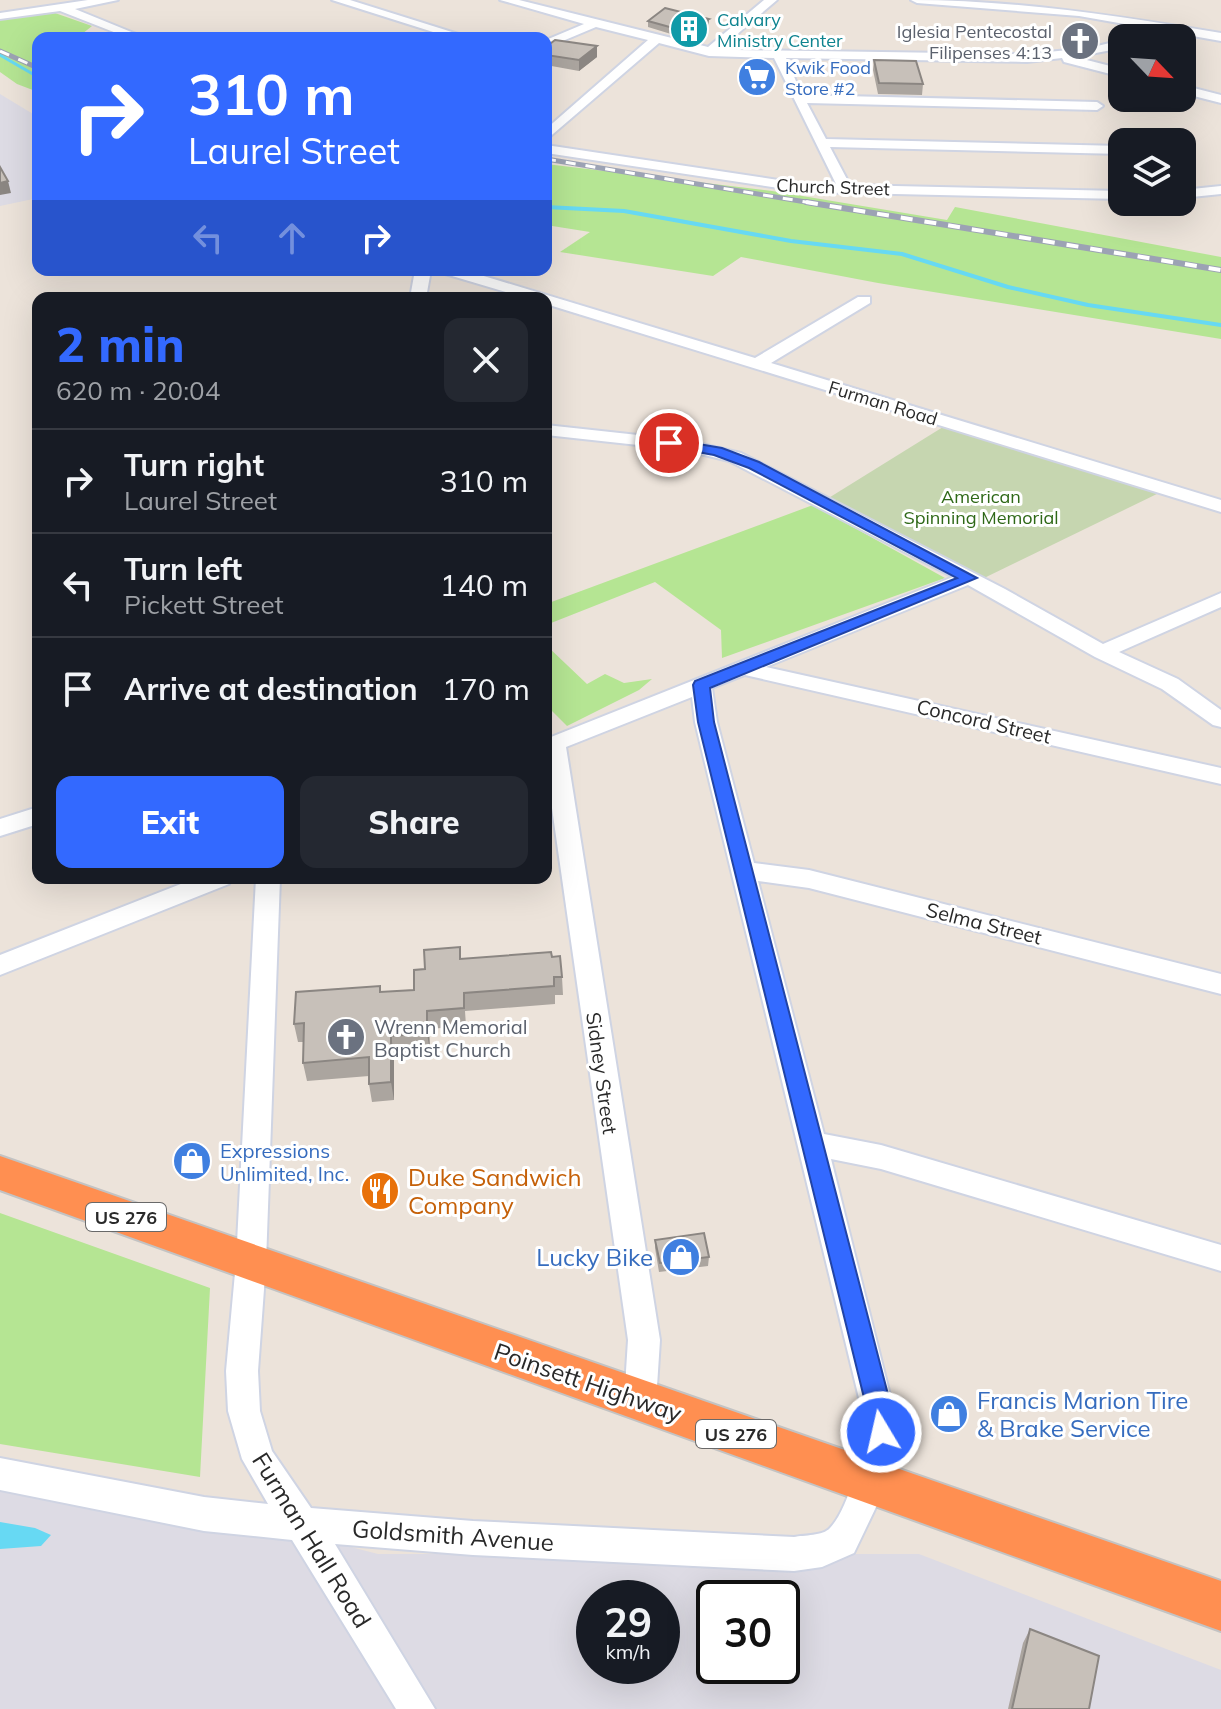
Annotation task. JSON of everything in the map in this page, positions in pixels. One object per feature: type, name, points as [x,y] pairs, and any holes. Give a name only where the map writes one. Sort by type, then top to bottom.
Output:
[{"type":"highway","name":"Poinsett Highway","points":[[0,1173],[1221,1606]]},
{"type":"street","points":[[48,0],[125,32]]},
{"type":"street","points":[[0,16],[112,0]]},
{"type":"street","points":[[338,0],[445,32]]},
{"type":"street","points":[[506,0],[709,52],[779,56],[982,58],[1058,56],[1108,47]]},
{"type":"street","points":[[709,52],[771,0]]},
{"type":"street","points":[[917,0],[1050,10],[1145,24]]},
{"type":"street","points":[[1196,24],[1206,21]]},
{"type":"street","points":[[552,41],[595,23]]},
{"type":"street","points":[[1196,32],[1221,37]]},
{"type":"street","points":[[552,131],[657,39]]},
{"type":"street","points":[[779,56],[845,189]]},
{"type":"street","points":[[1058,56],[1108,69]]},
{"type":"street","points":[[1196,93],[1221,99]]},
{"type":"street","points":[[798,99],[1097,106]]},
{"type":"street","points":[[822,143],[1108,150]]},
{"type":"street","name":"Church Street","points":[[552,150],[760,183],[845,189],[1108,195]]},
{"type":"street","points":[[1196,193],[1221,190]]},
{"type":"street","name":"Furman Road","points":[[468,276],[524,292]]},
{"type":"street","name":"Furman Road","points":[[552,300],[1221,506]]},
{"type":"street","points":[[757,364],[864,300]]},
{"type":"street","points":[[552,431],[684,445],[735,457],[969,578],[1102,652],[1170,684],[1221,720]]},
{"type":"street","points":[[552,744],[969,578]]},
{"type":"street","points":[[1102,652],[1221,599]]},
{"type":"street","name":"Concord Street","points":[[747,669],[1221,776]]},
{"type":"street","name":"Goldsmith Avenue","points":[[0,1474],[204,1514],[473,1538],[808,1554],[842,1541],[871,1482],[882,1427],[880,1410],[706,722],[701,685]]},
{"type":"street","name":"Sidney Street","points":[[552,758],[644,1340],[640,1402]]},
{"type":"street","points":[[0,828],[32,817]]},
{"type":"street","name":"Selma Street","points":[[745,870],[809,879],[1221,984]]},
{"type":"street","points":[[0,965],[205,884]]},
{"type":"street","name":"Furman Hall Road","points":[[268,884],[251,1262],[242,1371],[244,1411],[258,1459],[417,1709]]},
{"type":"street","points":[[814,1144],[881,1157],[1221,1258]]},
{"type":"shaded area","points":[[0,94],[32,113],[32,199],[0,206]]},
{"type":"shaded area","points":[[0,1457],[378,1554],[919,1554],[1221,1670],[1221,1709],[0,1709]]},
{"type":"green space","points":[[55,13],[92,26],[84,32],[32,32],[32,90],[0,72],[0,20]]},
{"type":"green space","points":[[552,165],[772,191],[947,220],[955,207],[1221,257],[1221,339],[878,283],[741,257],[713,276],[560,252],[590,232],[552,226]]},
{"type":"green space","name":"American Spinning Memorial","points":[[943,427],[1161,492],[980,580],[827,499]]},
{"type":"green space","points":[[813,505],[945,578],[722,658],[721,630],[655,582],[552,623],[552,602]]},
{"type":"green space","points":[[552,651],[587,684],[605,674],[624,683],[652,679],[639,690],[567,726],[552,711]]},
{"type":"green space","points":[[0,1213],[210,1288],[200,1477],[0,1444]]},
{"type":"water","points":[[0,1522],[35,1528],[51,1535],[41,1546],[0,1549]]},
{"type":"building","points":[[665,8],[709,19],[684,31],[648,21]]},
{"type":"building","points":[[555,40],[597,46],[579,60],[552,56],[552,42]]},
{"type":"building","points":[[874,60],[916,61],[923,84],[879,83]]},
{"type":"building","points":[[0,167],[8,181],[0,183]]},
{"type":"building","name":"Wrenn Memorial Baptist Church","points":[[460,947],[460,959],[551,952],[552,957],[560,956],[562,977],[554,977],[554,986],[464,993],[464,1008],[427,1011],[427,1033],[391,1036],[391,1082],[369,1084],[369,1057],[303,1063],[304,1023],[294,1024],[296,992],[380,986],[380,992],[414,990],[414,970],[425,969],[424,950]]},
{"type":"building","name":"Lucky Bike","points":[[704,1233],[709,1257],[660,1263],[655,1240]]},
{"type":"building","points":[[1030,1629],[1099,1656],[1089,1709],[1012,1709]]},
{"type":"waterway","points":[[0,55],[32,74]]},
{"type":"waterway","points":[[552,207],[624,211],[791,241],[902,254],[1008,287],[1088,305],[1221,325]]},
{"type":"railway","points":[[0,51],[32,65]]},
{"type":"railway","points":[[552,160],[818,204]]},
{"type":"railway","points":[[806,202],[1221,270]]},
{"type":"place","name":"Calvary Ministry Center","points":[[689,29]]},
{"type":"place","name":"Iglesia Pentecostal Filipenses 4:13","points":[[1080,41]]},
{"type":"place","name":"Kwik Food Store #2","points":[[757,77]]},
{"type":"place","name":"Wrenn Memorial Baptist Church","points":[[346,1037]]},
{"type":"place","name":"Expressions Unlimited, Inc.","points":[[192,1161]]},
{"type":"place","name":"Duke Sandwich Company","points":[[380,1191]]},
{"type":"place","name":"Lucky Bike","points":[[681,1257]]},
{"type":"place","name":"Francis Marion Tire & Brake Service","points":[[949,1414]]},
{"type":"route","points":[[669,443],[717,451],[754,465],[969,578],[701,685],[706,722],[880,1410],[881,1432]]}]
